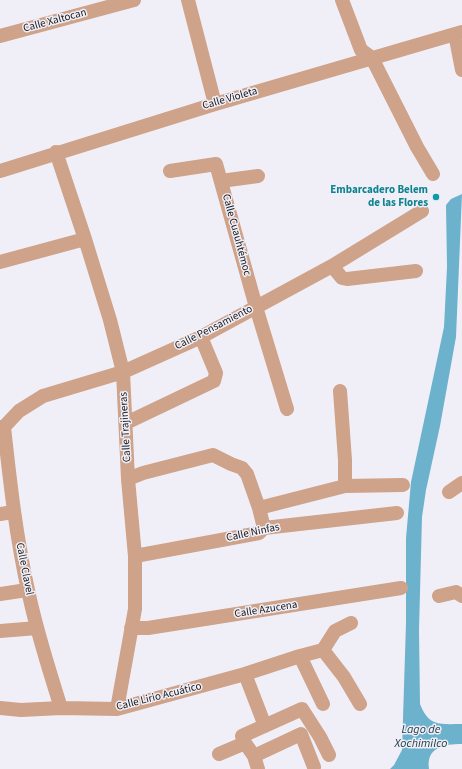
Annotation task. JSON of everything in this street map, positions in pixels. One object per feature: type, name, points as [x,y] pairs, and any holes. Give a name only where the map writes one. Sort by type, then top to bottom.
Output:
[{"type":"street","name":"Calle Xaltocan","points":[[0,36],[134,0]]},
{"type":"street","points":[[188,0],[215,104]]},
{"type":"street","points":[[342,0],[361,50],[372,58],[417,147],[433,174]]},
{"type":"street","points":[[458,33],[462,70]]},
{"type":"street","name":"Calle Violeta","points":[[0,171],[56,152],[215,104],[458,33]]},
{"type":"street","name":"Calle Trajineras","points":[[56,152],[110,320],[123,372],[128,479],[135,556],[135,609],[117,709]]},
{"type":"street","name":"Calle Cuauhtémoc","points":[[170,171],[216,164],[256,307],[287,409]]},
{"type":"street","points":[[221,181],[258,176]]},
{"type":"street","name":"Calle Pensamiento","points":[[2,427],[19,412],[43,396],[123,372],[201,337],[332,266],[422,212]]},
{"type":"street","points":[[0,262],[85,240]]},
{"type":"street","points":[[332,266],[342,278],[347,279],[416,271]]},
{"type":"street","points":[[126,423],[214,382],[216,373],[201,337]]},
{"type":"street","points":[[340,391],[345,460],[345,486]]},
{"type":"street","name":"Calle Clavel","points":[[2,427],[7,513],[37,628],[61,708]]},
{"type":"street","points":[[128,479],[143,473],[213,455],[242,468],[247,474],[259,508],[264,528]]},
{"type":"street","points":[[449,492],[462,483]]},
{"type":"street","points":[[259,508],[345,486],[403,485]]},
{"type":"street","name":"Calle Ninfas","points":[[135,556],[258,532],[264,528],[397,513]]},
{"type":"street","name":"Calle Azucena","points":[[131,628],[156,627],[401,588]]},
{"type":"street","points":[[0,594],[28,590]]},
{"type":"street","points":[[439,596],[456,592],[462,596]]},
{"type":"street","points":[[351,623],[335,631],[323,650],[344,677],[360,704]]},
{"type":"street","points":[[0,631],[37,628]]},
{"type":"street","name":"Calle Lirio Acuático","points":[[0,708],[21,710],[61,708],[117,709],[245,674],[323,650]]},
{"type":"street","points":[[300,656],[323,704]]},
{"type":"street","points":[[245,674],[265,726]]},
{"type":"street","points":[[314,767],[301,734],[256,762],[242,736],[302,709],[320,737],[329,755]]},
{"type":"street","points":[[219,754],[245,744]]},
{"type":"water","name":"Lago de Xochimilco","points":[[462,194],[456,337],[422,517],[419,630],[420,704],[427,717],[436,723],[462,724],[462,744],[443,746],[433,751],[430,756],[429,769],[390,769],[394,765],[402,750],[406,623],[406,538],[411,482],[444,327],[447,267],[446,205],[451,199]]},
{"type":"place","name":"Embarcadero Belem de las Flores","points":[[436,197]]}]
